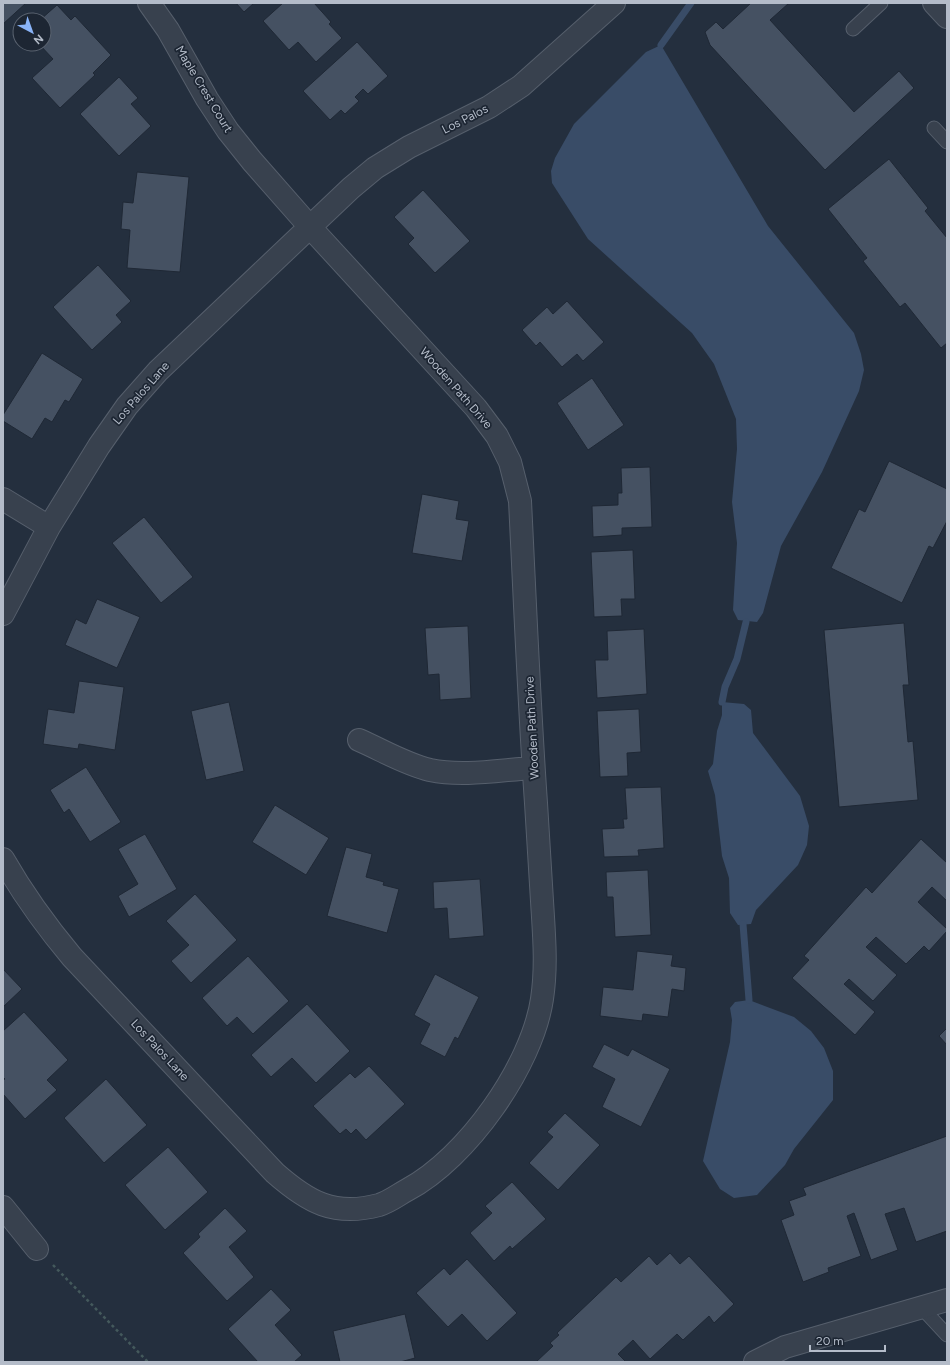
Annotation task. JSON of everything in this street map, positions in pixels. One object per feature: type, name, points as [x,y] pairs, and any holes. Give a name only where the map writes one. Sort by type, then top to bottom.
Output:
[{"type":"street","name":"Maple Crest Court","points":[[149,3],[168,30],[207,99],[228,131],[310,227]]},
{"type":"street","name":"Los Palos","points":[[310,227],[351,188],[375,168],[409,147],[489,107],[521,86],[614,3]]},
{"type":"street","points":[[934,3],[947,17]]},
{"type":"street","name":"Los Palos Lane","points":[[3,614],[49,527],[99,446],[127,406],[158,371],[310,227]]},
{"type":"street","name":"Wooden Path Drive","points":[[310,227],[476,408],[497,436],[510,462],[520,501],[533,768],[545,955],[542,1000],[528,1044],[510,1084],[482,1123],[446,1161],[414,1186],[380,1204],[345,1209]]},
{"type":"street","points":[[3,499],[49,527]]},
{"type":"street","points":[[359,740],[407,762],[430,770],[454,772],[533,768]]},
{"type":"street","name":"Los Palos Lane","points":[[3,859],[21,890],[46,926],[72,957],[275,1173],[295,1191],[316,1203],[345,1209]]},
{"type":"street","points":[[3,1207],[37,1248]]},
{"type":"street","points":[[755,1362],[785,1347],[947,1300]]},
{"type":"lane","points":[[853,29],[881,3]]},
{"type":"lane","points":[[934,128],[947,142]]},
{"type":"lane","points":[[921,1307],[947,1335]]},
{"type":"path","points":[[37,1248],[148,1362]]},
{"type":"water","points":[[661,45],[768,226],[854,333],[861,354],[864,370],[859,391],[822,472],[781,546],[763,613],[757,622],[738,620],[733,610],[737,543],[732,502],[737,449],[736,419],[714,364],[692,333],[588,239],[552,183],[551,171],[555,158],[574,124],[646,52]]},
{"type":"water","points":[[722,702],[744,704],[751,710],[753,733],[800,796],[809,826],[807,845],[798,865],[756,910],[751,924],[738,925],[730,913],[729,878],[722,856],[715,795],[708,771],[713,764],[717,731],[722,715]]},
{"type":"water","points":[[749,1000],[794,1017],[811,1031],[824,1048],[833,1071],[833,1100],[794,1149],[785,1165],[757,1195],[734,1198],[720,1189],[703,1161],[730,1042],[732,1020],[730,1008],[735,1002]]},
{"type":"building","points":[[3,3],[26,3],[16,12],[12,12],[12,16],[3,24]]},
{"type":"building","points":[[236,3],[254,3],[244,12]]},
{"type":"building","points":[[283,3],[314,3],[331,22],[329,24],[342,38],[316,62],[298,42],[289,50],[263,21]]},
{"type":"building","points":[[751,3],[789,3],[770,20],[854,112],[899,71],[914,88],[825,170],[710,45],[705,32],[716,22],[723,29]]},
{"type":"building","points":[[57,5],[71,20],[75,16],[111,55],[93,73],[95,75],[60,108],[32,78],[53,59],[46,52],[52,52],[52,12],[49,12]]},
{"type":"building","points":[[357,42],[388,76],[368,94],[363,89],[355,97],[359,101],[345,114],[341,110],[330,120],[303,91]]},
{"type":"building","points":[[119,77],[138,98],[131,104],[151,126],[119,156],[80,114]]},
{"type":"building","points":[[889,159],[928,208],[925,211],[947,238],[947,343],[941,348],[905,303],[900,307],[863,261],[867,258],[828,209]]},
{"type":"building","points":[[137,172],[189,177],[180,272],[127,268],[130,230],[121,229],[123,202],[133,203]]},
{"type":"building","points":[[423,190],[470,241],[435,273],[408,244],[414,238],[394,217]]},
{"type":"building","points":[[98,265],[131,301],[116,315],[122,322],[92,350],[53,307]]},
{"type":"building","points":[[567,301],[604,342],[583,361],[577,354],[562,367],[540,342],[536,346],[522,330],[547,307],[553,314]]},
{"type":"building","points":[[42,353],[83,379],[69,402],[65,400],[52,422],[45,418],[32,439],[3,421],[3,415]]},
{"type":"building","points":[[592,378],[624,425],[588,450],[557,403]]},
{"type":"building","points":[[889,461],[947,489],[947,521],[933,548],[929,546],[902,603],[831,568],[859,509],[865,512]]},
{"type":"building","points":[[650,467],[652,527],[622,528],[622,535],[593,537],[592,506],[618,505],[618,493],[622,493],[621,468]]},
{"type":"building","points":[[422,494],[459,501],[456,519],[469,521],[462,561],[412,553]]},
{"type":"building","points":[[144,517],[193,577],[161,603],[112,543]]},
{"type":"building","points":[[633,550],[635,599],[621,599],[622,616],[594,617],[591,552]]},
{"type":"building","points":[[97,599],[140,617],[117,668],[65,645],[76,619],[86,624]]},
{"type":"building","points":[[904,623],[909,685],[903,685],[908,742],[913,741],[918,800],[839,807],[824,630]]},
{"type":"building","points":[[468,626],[471,698],[440,700],[439,674],[428,675],[425,628]]},
{"type":"building","points":[[644,629],[647,694],[597,698],[595,660],[608,660],[607,631]]},
{"type":"building","points":[[79,681],[124,687],[115,750],[79,744],[78,749],[43,744],[48,709],[74,713]]},
{"type":"building","points":[[229,702],[244,771],[206,780],[191,711]]},
{"type":"building","points":[[639,709],[641,752],[627,753],[628,776],[600,777],[597,711]]},
{"type":"building","points":[[86,767],[121,822],[90,842],[69,809],[64,813],[50,790]]},
{"type":"building","points":[[661,787],[664,848],[638,850],[639,856],[604,857],[602,829],[624,828],[623,819],[627,819],[625,788]]},
{"type":"building","points":[[275,805],[329,838],[306,875],[252,842]]},
{"type":"building","points":[[145,834],[177,889],[129,917],[118,896],[138,884],[118,849]]},
{"type":"building","points":[[921,839],[947,863],[947,901],[932,887],[918,902],[947,929],[947,931],[929,951],[924,946],[906,964],[876,937],[866,947],[897,975],[873,1001],[849,979],[844,984],[875,1012],[855,1035],[792,978],[809,960],[804,956],[866,887],[872,893]]},
{"type":"building","points":[[346,847],[372,854],[366,877],[384,882],[383,885],[399,889],[387,933],[327,916]]},
{"type":"building","points":[[648,870],[651,935],[615,937],[613,897],[607,897],[606,872]]},
{"type":"building","points":[[480,879],[484,936],[449,939],[447,908],[434,909],[433,882]]},
{"type":"building","points":[[195,894],[237,940],[191,983],[171,961],[189,945],[166,921]]},
{"type":"building","points":[[637,951],[673,955],[671,966],[686,968],[684,991],[672,989],[668,1017],[643,1014],[642,1021],[600,1016],[603,987],[633,990]]},
{"type":"building","points":[[248,956],[289,1001],[253,1034],[237,1017],[227,1026],[202,998]]},
{"type":"building","points":[[3,969],[22,989],[3,1007]]},
{"type":"building","points":[[435,974],[479,997],[458,1039],[455,1037],[445,1057],[420,1044],[430,1024],[414,1015]]},
{"type":"building","points":[[307,1004],[350,1051],[316,1083],[292,1058],[271,1077],[251,1055]]},
{"type":"building","points":[[24,1012],[68,1060],[47,1080],[57,1090],[25,1119],[3,1094],[3,1080],[5,1079],[3,1077],[3,1031]]},
{"type":"building","points":[[947,1028],[947,1045],[939,1036]]},
{"type":"building","points":[[604,1044],[628,1056],[632,1049],[670,1069],[641,1127],[602,1107],[615,1079],[592,1067]]},
{"type":"building","points":[[369,1066],[405,1104],[366,1140],[356,1129],[351,1134],[346,1129],[340,1134],[313,1106],[350,1073],[355,1078]]},
{"type":"building","points":[[106,1079],[147,1125],[104,1163],[64,1118]]},
{"type":"building","points":[[565,1113],[600,1145],[558,1190],[529,1163],[553,1137],[547,1132]]},
{"type":"building","points":[[947,1136],[947,1231],[916,1242],[904,1208],[885,1214],[898,1250],[871,1260],[854,1213],[847,1216],[861,1256],[828,1268],[829,1272],[803,1282],[781,1220],[794,1215],[789,1201],[806,1195],[803,1188]]},
{"type":"building","points":[[168,1147],[208,1192],[165,1230],[125,1185]]},
{"type":"building","points":[[512,1182],[546,1219],[512,1249],[510,1246],[494,1261],[470,1233],[492,1213],[485,1206]]},
{"type":"building","points":[[225,1208],[247,1231],[229,1247],[254,1277],[227,1301],[183,1253],[200,1237],[198,1234]]},
{"type":"building","points":[[670,1253],[680,1264],[689,1256],[734,1304],[714,1323],[709,1316],[683,1340],[677,1334],[650,1359],[633,1340],[618,1354],[626,1362],[536,1362],[553,1346],[550,1343],[559,1335],[557,1333],[616,1277],[621,1282],[649,1256],[657,1265]]},
{"type":"building","points":[[467,1259],[517,1313],[487,1341],[462,1314],[448,1327],[416,1293],[444,1268],[450,1275]]},
{"type":"building","points":[[271,1289],[291,1310],[275,1325],[302,1355],[294,1362],[258,1362],[228,1329]]},
{"type":"building","points":[[405,1314],[415,1358],[400,1362],[340,1362],[333,1331]]},
{"type":"waterway","points":[[661,45],[691,3]]},
{"type":"waterway","points":[[722,702],[725,687],[737,659],[746,622]]},
{"type":"waterway","points":[[743,924],[749,1000]]}]
